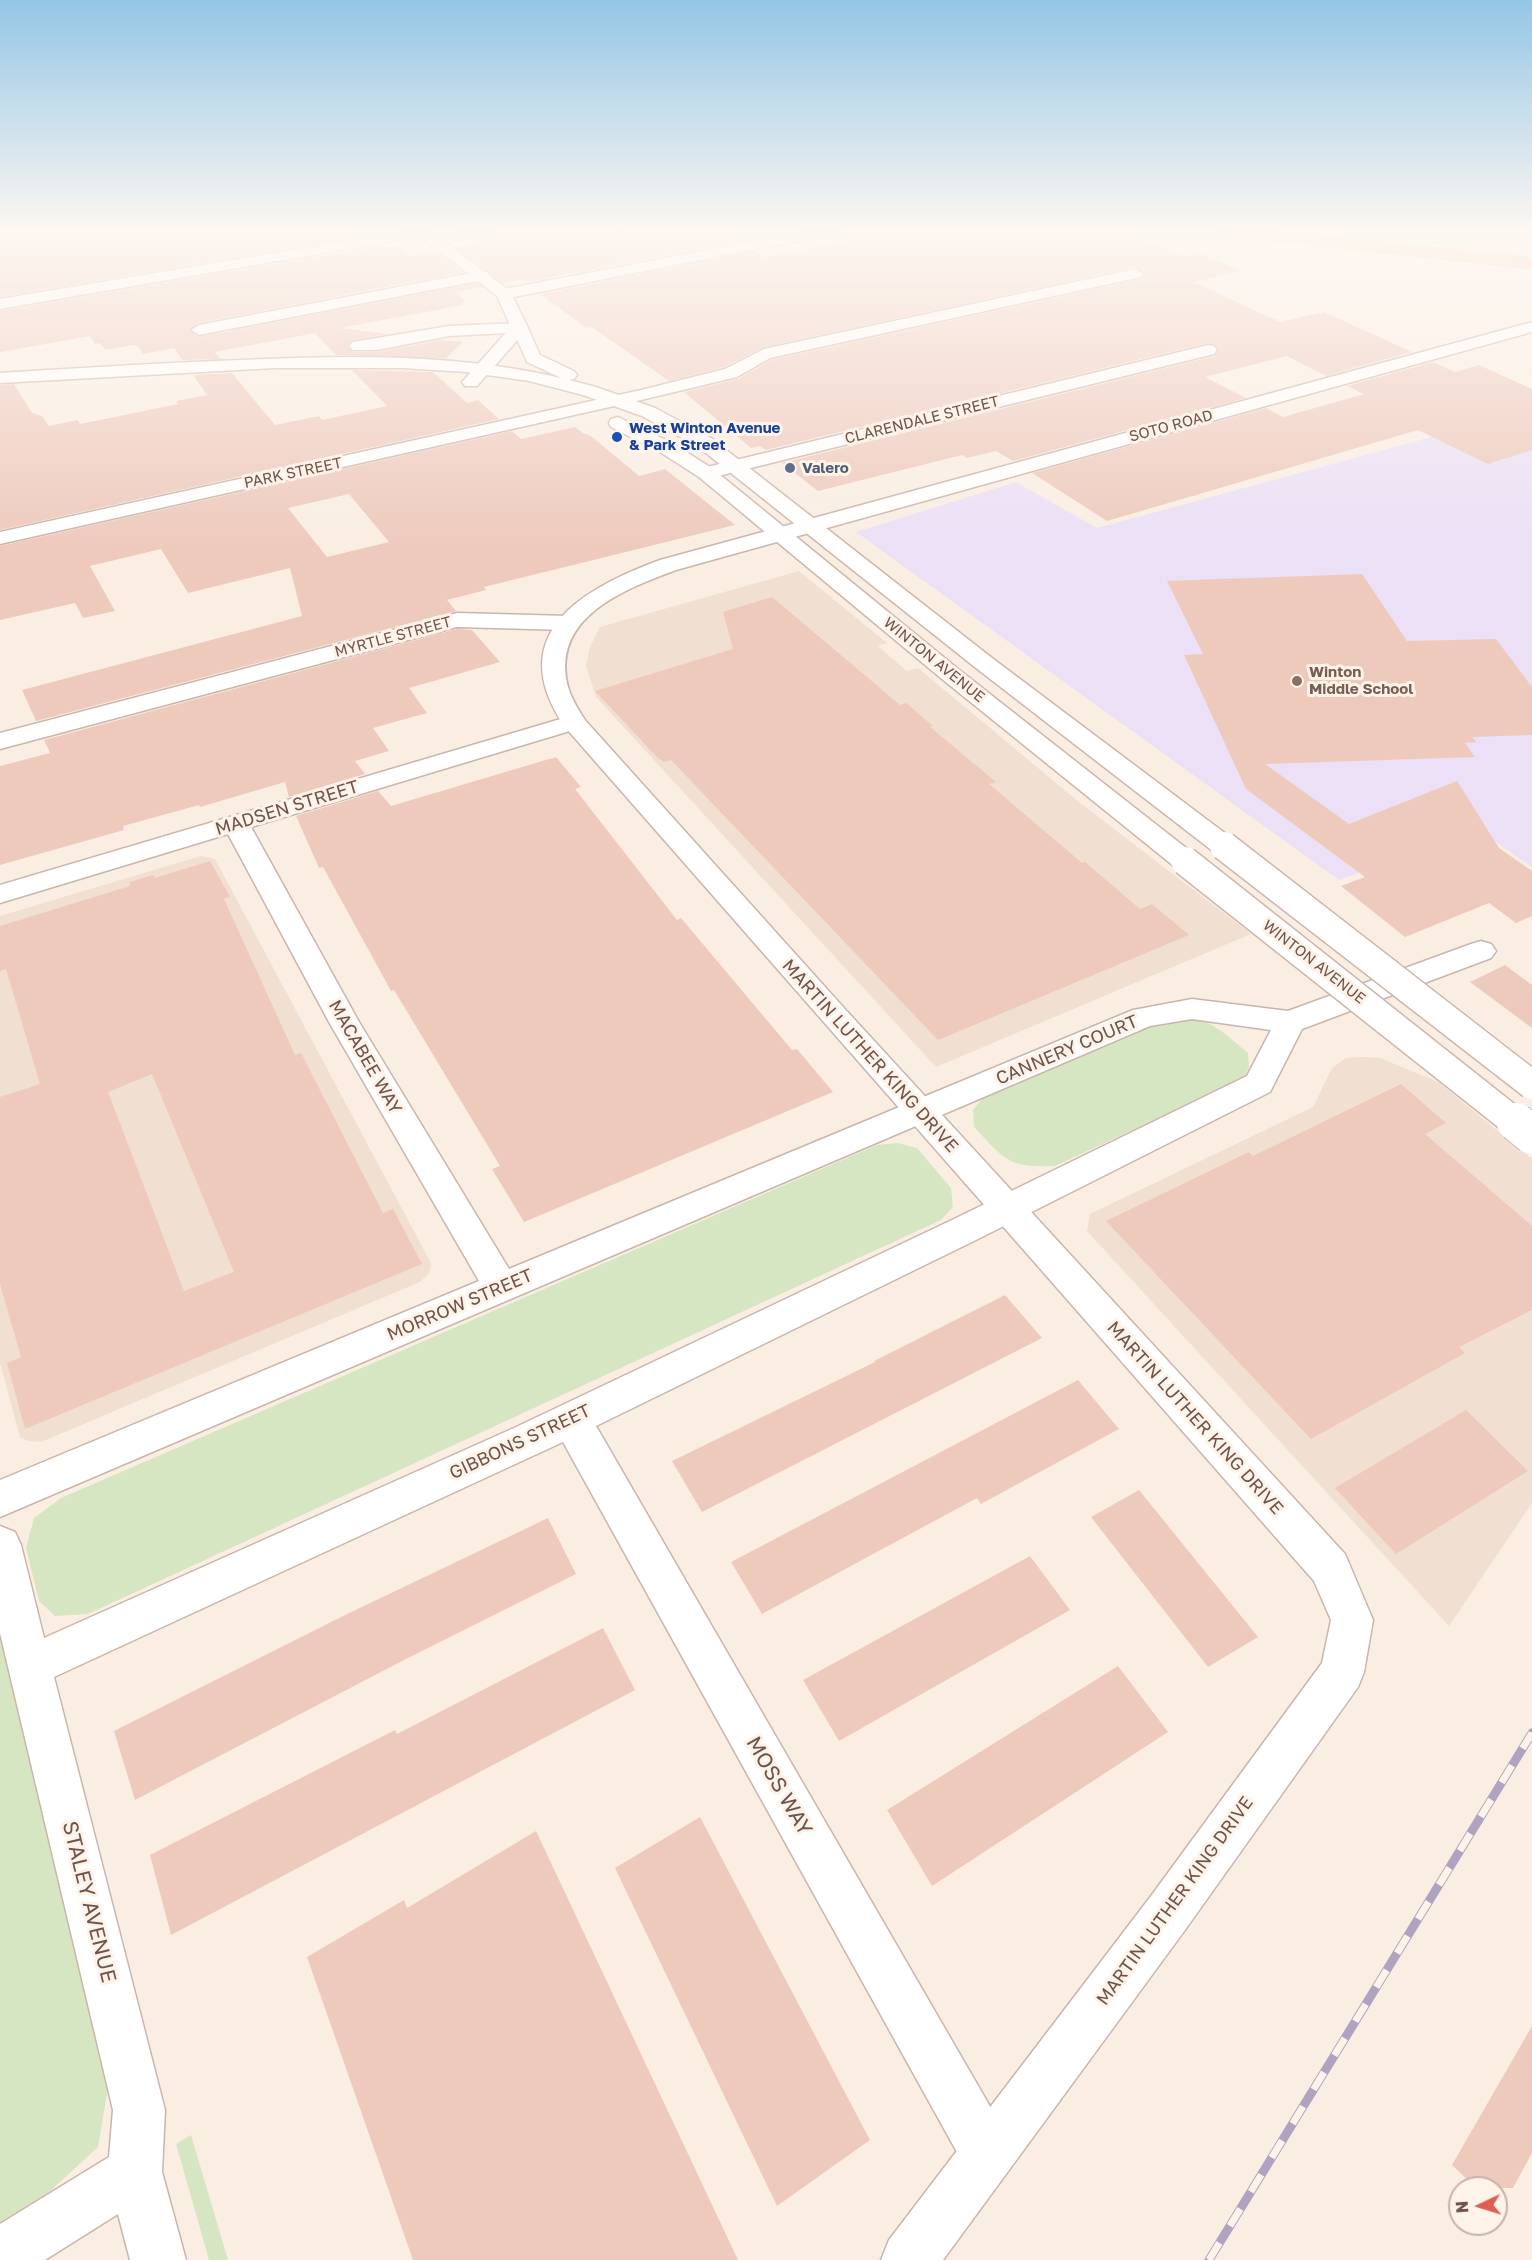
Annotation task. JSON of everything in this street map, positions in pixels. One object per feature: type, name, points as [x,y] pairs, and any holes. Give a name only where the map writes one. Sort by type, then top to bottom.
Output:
[{"type":"street","points":[[358,345],[377,345],[421,336]]},
{"type":"street","points":[[0,390],[305,375],[477,376],[512,336]]},
{"type":"street","points":[[524,336],[533,358],[616,398]]},
{"type":"street","name":"PARK STREET","points":[[0,537],[586,408],[616,398],[731,373],[764,354],[845,336]]},
{"type":"street","name":"SOTO ROAD","points":[[810,525],[1497,336]]},
{"type":"street","name":"CLARENDALE STREET","points":[[706,473],[1208,350]]},
{"type":"street","points":[[0,378],[284,363],[383,362],[477,376],[563,384],[616,398]]},
{"type":"street","name":"WINTON AVENUE","points":[[477,376],[586,408],[639,432],[706,473],[950,674],[1532,1136]]},
{"type":"street","name":"WINTON AVENUE","points":[[616,398],[685,430],[736,466],[984,663],[1532,1084]]},
{"type":"street","points":[[569,623],[597,598],[642,574],[810,525]]},
{"type":"street","name":"MYRTLE STREET","points":[[0,741],[457,620],[569,623]]},
{"type":"street","name":"MARTIN LUTHER KING DRIVE","points":[[569,623],[557,640],[551,671],[563,707],[574,722],[1330,1568],[1352,1620],[1342,1671],[1168,1913],[909,2260]]},
{"type":"street","name":"MADSEN STREET","points":[[0,894],[574,722]]},
{"type":"street","name":"MACABEE WAY","points":[[235,823],[344,1022],[501,1288]]},
{"type":"street","name":"CANNERY COURT","points":[[921,1113],[1144,1017],[1192,1009],[1290,1022],[1481,951]]},
{"type":"street","points":[[1006,1208],[1259,1084],[1290,1022]]},
{"type":"street","name":"MORROW STREET","points":[[0,1499],[921,1113]]},
{"type":"street","name":"GIBBONS STREET","points":[[30,1666],[571,1419],[1006,1208]]},
{"type":"street","name":"MOSS WAY","points":[[571,1419],[987,2153]]},
{"type":"street","name":"STALEY AVENUE","points":[[0,1545],[139,2110],[135,2172],[158,2260]]},
{"type":"street","points":[[0,2256],[135,2172]]},
{"type":"shaded area","name":"Winton Middle School","points":[[1532,420],[1532,867],[1478,830],[1339,880],[856,532],[1016,482],[1097,528],[1472,426]]},
{"type":"shaded area","points":[[799,571],[887,643],[878,646],[907,671],[918,668],[1079,802],[1251,934],[936,1067],[596,697],[586,666],[590,647],[600,627]]},
{"type":"shaded area","points":[[201,856],[215,859],[431,1263],[430,1272],[420,1282],[41,1442],[28,1441],[20,1437],[0,1363],[0,916]]},
{"type":"shaded area","points":[[1346,1058],[1380,1058],[1438,1082],[1532,1159],[1532,1503],[1449,1626],[1087,1231],[1090,1214],[1313,1107],[1332,1068]]},
{"type":"green space","points":[[1174,1017],[1186,1017],[1206,1022],[1223,1032],[1248,1053],[1249,1066],[1244,1079],[1055,1166],[1027,1165],[1008,1160],[974,1127],[973,1110],[982,1099]]},
{"type":"green space","points":[[898,1143],[917,1148],[951,1188],[953,1207],[941,1220],[88,1614],[55,1616],[39,1601],[26,1548],[34,1518],[61,1498],[877,1145]]},
{"type":"green space","points":[[0,1638],[108,2088],[98,2147],[48,2193],[0,2222]]},
{"type":"green space","points":[[191,2135],[228,2260],[209,2260],[176,2144]]},
{"type":"building","points":[[0,336],[87,336],[0,352]]},
{"type":"building","points":[[90,336],[297,336],[215,352],[221,359],[182,360],[174,348],[143,354],[138,346],[134,345],[105,350],[100,343],[95,344]]},
{"type":"building","points":[[318,336],[373,336],[352,340],[347,346],[352,352],[377,352],[441,340],[463,342],[446,358],[336,355]]},
{"type":"building","points":[[605,336],[813,336],[764,347],[724,367],[669,381]]},
{"type":"building","points":[[878,336],[1378,336],[1412,352],[1326,376],[1287,356],[1205,377],[1246,398],[1013,461],[996,451],[967,458],[962,455],[818,491],[782,463],[1215,356],[1219,349],[1214,344],[1207,343],[766,450],[760,446],[751,448],[684,392],[738,379],[771,360]]},
{"type":"building","points":[[1433,362],[1455,372],[1479,365],[1532,389],[1532,450],[1488,464],[1418,430],[1107,521],[1032,473],[1266,408],[1283,417],[1364,394],[1347,386]]},
{"type":"building","points":[[352,370],[433,372],[467,403],[478,400],[499,419],[0,530],[0,385],[14,384],[32,413],[42,416],[49,426],[78,420],[80,424],[178,404],[176,401],[207,395],[193,375],[232,373],[275,425],[319,416],[322,420],[387,406]]},
{"type":"building","points":[[575,427],[591,436],[639,476],[665,469],[735,525],[484,587],[486,590],[447,600],[456,611],[36,721],[22,690],[302,616],[290,568],[188,593],[161,549],[90,566],[115,611],[83,618],[75,603],[0,620],[0,546],[512,431],[521,439]],"holes":[[[349,494],[389,542],[327,557],[288,508]]]},
{"type":"building","points":[[1362,574],[1407,641],[1496,639],[1532,687],[1532,735],[1472,737],[1476,742],[1465,743],[1475,757],[1265,764],[1349,824],[1457,781],[1499,848],[1532,871],[1532,916],[1516,923],[1489,903],[1405,937],[1341,886],[1365,877],[1246,789],[1184,655],[1203,654],[1167,581]]},
{"type":"building","points":[[772,597],[900,705],[906,703],[933,726],[930,727],[996,782],[989,784],[1082,863],[1085,862],[1140,909],[1152,904],[1189,935],[938,1040],[671,760],[664,762],[657,757],[595,691],[733,649],[723,612]]},
{"type":"building","points":[[457,629],[472,630],[500,662],[409,688],[427,713],[373,728],[389,751],[355,761],[365,774],[289,797],[285,782],[200,807],[199,805],[123,826],[124,830],[0,865],[0,766],[50,753],[44,740]]},
{"type":"building","points":[[556,757],[581,787],[575,789],[677,920],[681,918],[792,1050],[797,1049],[833,1092],[524,1222],[492,1169],[500,1166],[394,990],[391,991],[323,867],[319,868],[296,816],[378,791],[391,806]]},
{"type":"building","points":[[210,861],[230,897],[224,899],[295,1055],[301,1053],[383,1213],[393,1209],[422,1264],[25,1429],[7,1363],[21,1357],[0,1284],[0,1097],[40,1084],[6,969],[0,971],[0,926],[130,886],[130,882],[153,875],[155,878]],"holes":[[[152,1074],[234,1272],[184,1291],[108,1092]]]},
{"type":"building","points":[[1505,965],[1532,985],[1532,1028],[1470,982]]},
{"type":"building","points":[[1401,1084],[1446,1123],[1425,1134],[1532,1226],[1532,1310],[1459,1347],[1465,1353],[1311,1439],[1106,1221],[1249,1152],[1253,1156]]},
{"type":"building","points":[[1005,1295],[1042,1338],[702,1512],[672,1461],[875,1362]]},
{"type":"building","points":[[1078,1380],[1119,1429],[981,1504],[977,1498],[762,1614],[731,1562]]},
{"type":"building","points":[[1466,1410],[1528,1471],[1396,1554],[1335,1488]]},
{"type":"building","points":[[1139,1490],[1258,1637],[1208,1667],[1091,1517]]},
{"type":"building","points":[[548,1518],[576,1574],[404,1660],[135,1800],[114,1731],[343,1616]]},
{"type":"building","points":[[1030,1556],[1070,1610],[839,1741],[803,1680]]},
{"type":"building","points":[[603,1628],[635,1690],[171,1935],[150,1855],[395,1730],[397,1734]]},
{"type":"building","points":[[1118,1666],[1168,1732],[932,1886],[887,1810]]},
{"type":"building","points":[[700,1817],[870,2140],[777,2206],[615,1868]]},
{"type":"building","points":[[536,1831],[738,2260],[413,2260],[307,1957],[404,1900],[407,1908]]},
{"type":"building","points":[[1532,2026],[1532,2153],[1513,2188],[1508,2188],[1508,2176],[1463,2176],[1452,2165]]},
{"type":"railway","points":[[1209,2260],[1532,1733]]},
{"type":"place","name":"West Winton Avenue & Park Street","points":[[617,437]]},
{"type":"place","name":"Valero","points":[[790,468]]},
{"type":"place","name":"Winton Middle School","points":[[1297,681]]}]
